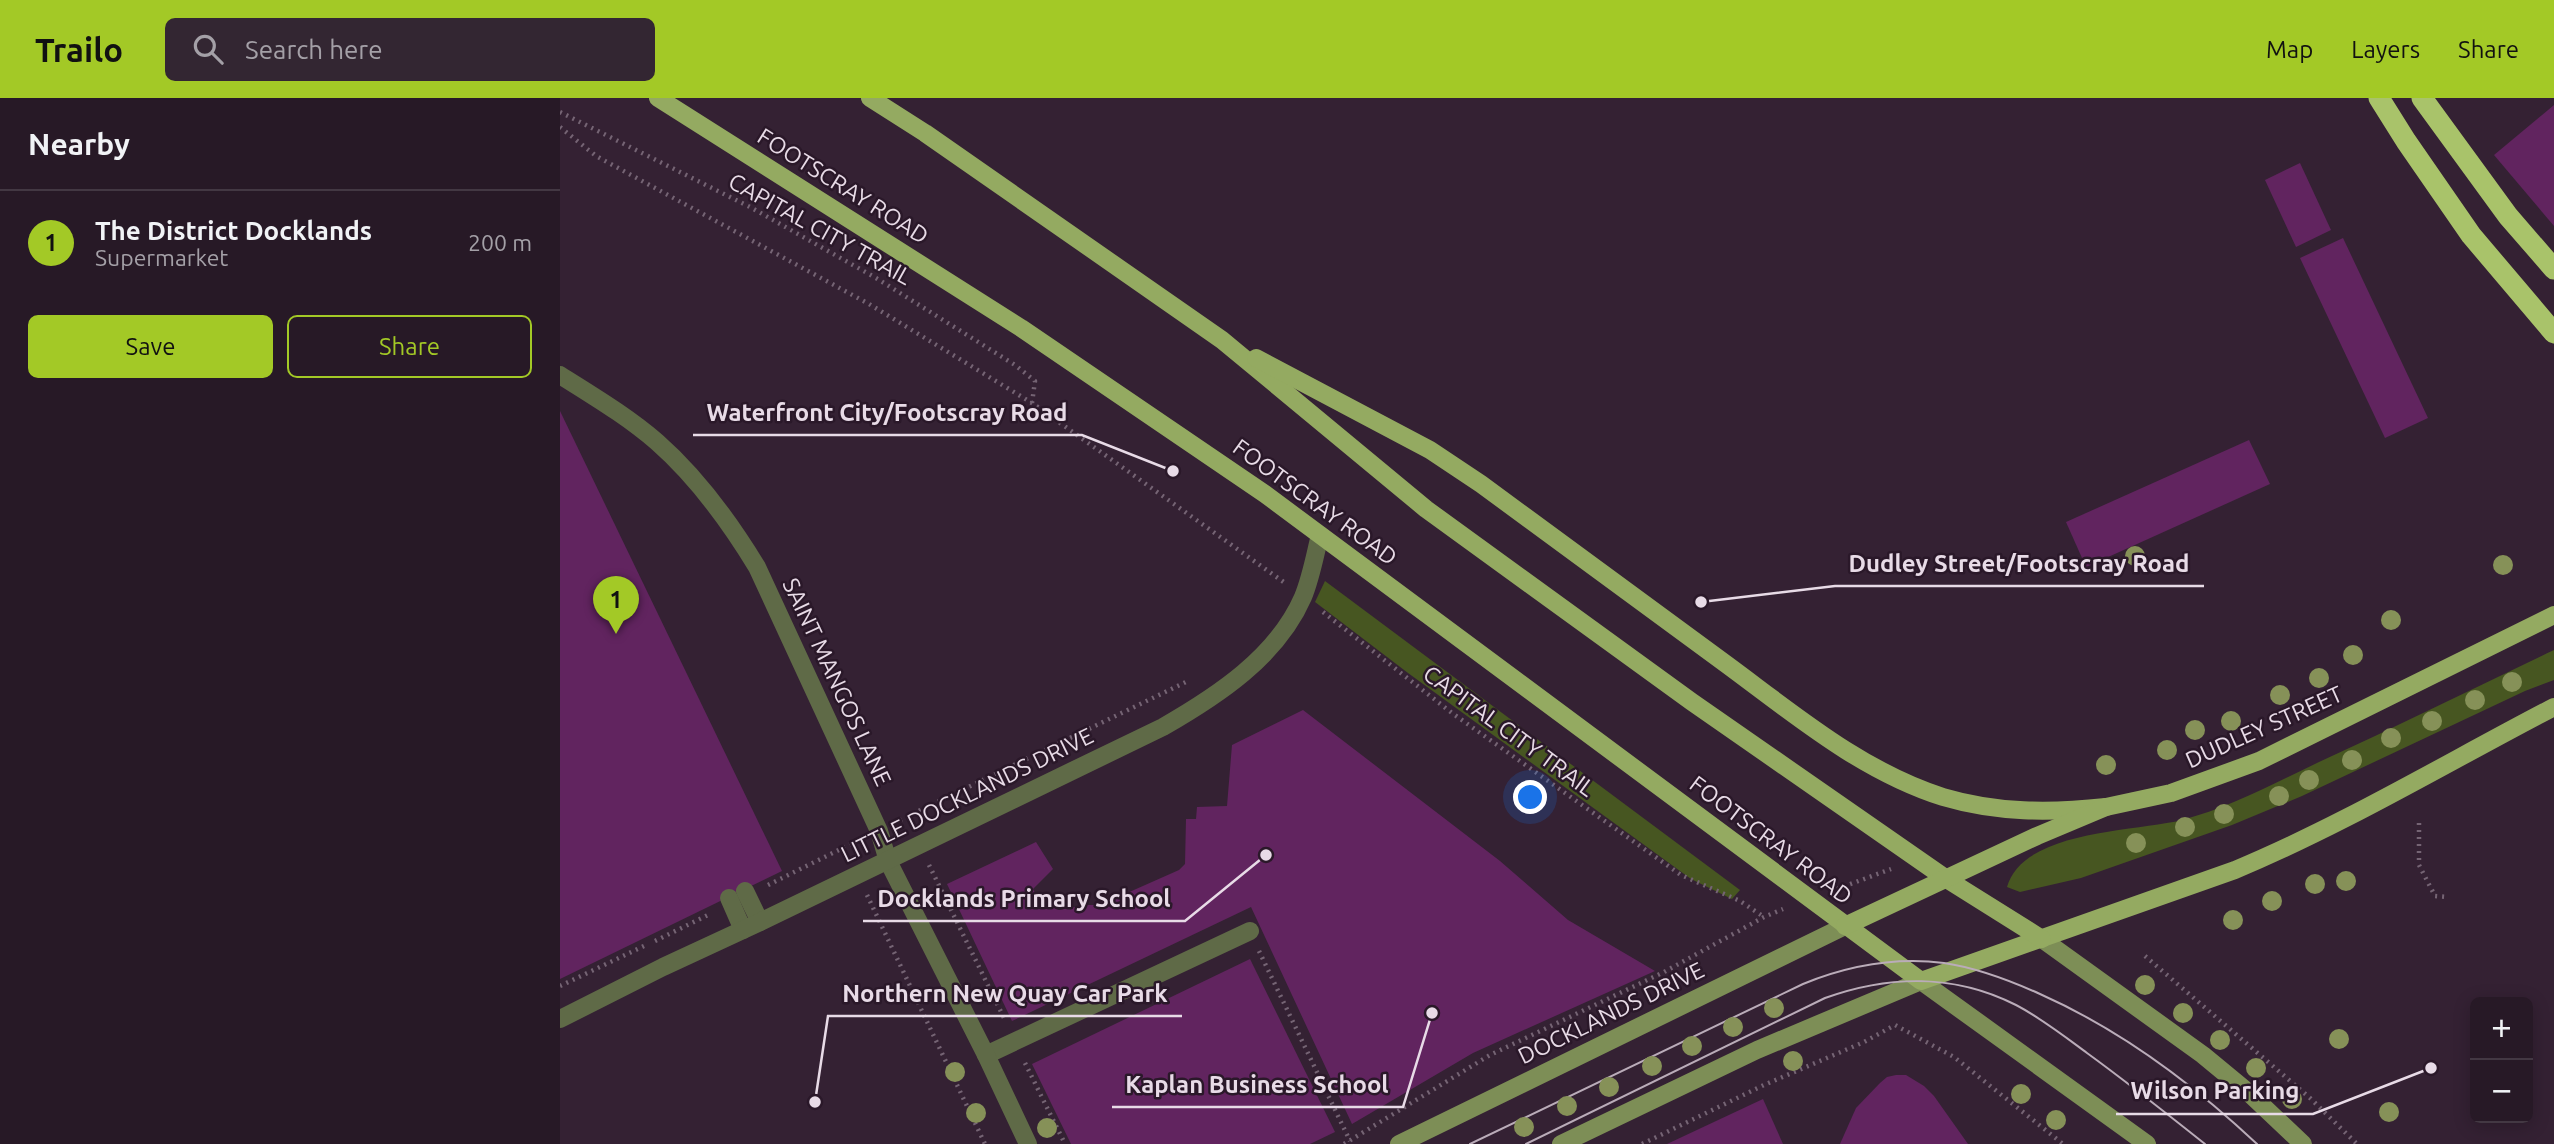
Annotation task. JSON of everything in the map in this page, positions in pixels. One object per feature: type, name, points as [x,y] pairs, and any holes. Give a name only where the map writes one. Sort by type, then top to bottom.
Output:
[{"type":"highway","points":[[2379,98],[2471,235],[2554,333]]},
{"type":"highway","points":[[2422,98],[2508,216],[2554,269]]},
{"type":"main road","name":"FOOTSCRAY ROAD","points":[[658,98],[1021,328],[1265,494],[1920,981]]},
{"type":"main road","points":[[870,98],[926,133],[1222,340],[1426,509],[1735,732],[1948,880],[2042,939]]},
{"type":"main road","points":[[1222,340],[1430,450],[1482,484],[1825,737],[1891,776],[1940,796],[1984,807],[2047,812],[2106,807]]},
{"type":"main road","name":"DUDLEY STREET","points":[[1845,926],[2106,807],[2171,793],[2259,761],[2554,615]]},
{"type":"main road","points":[[1920,981],[2235,870],[2288,848],[2376,804],[2461,755],[2554,707]]},
{"type":"street","name":"SAINT MANGOS LANE","points":[[560,375],[625,417],[656,442],[703,489],[736,532],[757,567],[878,831],[888,861],[1028,1144]]},
{"type":"street","name":"LITTLE DOCKLANDS DRIVE","points":[[560,1019],[663,967],[888,861],[1163,726],[1210,700],[1245,671],[1281,633],[1303,597],[1320,535]]},
{"type":"street","points":[[738,897],[752,926]]},
{"type":"street","name":"DOCKLANDS DRIVE","points":[[1399,1144],[1845,926]]},
{"type":"street","points":[[986,1055],[1250,931]]},
{"type":"street","points":[[2042,939],[2203,1055],[2249,1093],[2303,1144]]},
{"type":"street","points":[[1561,1144],[1757,1050],[1920,981],[2147,1144]]},
{"type":"path","name":"CAPITAL CITY TRAIL","points":[[560,112],[750,207],[876,278],[1035,381],[1031,403]]},
{"type":"path","name":"CAPITAL CITY TRAIL","points":[[560,127],[596,156],[869,304],[1031,403],[1245,554],[1452,713],[1681,876],[1740,901],[1764,917]]},
{"type":"path","points":[[560,986],[738,897],[1194,678]]},
{"type":"path","points":[[2419,823],[2419,865],[2435,896],[2447,897]]},
{"type":"path","points":[[1344,1144],[1490,1055],[1664,972],[1764,917],[1919,859]]},
{"type":"path","points":[[927,860],[1065,1144]]},
{"type":"path","points":[[866,892],[985,1144]]},
{"type":"path","points":[[1250,931],[1350,1141]]},
{"type":"path","points":[[2146,956],[2310,1098],[2357,1144]]},
{"type":"path","points":[[1642,1144],[1764,1085],[1864,1042],[1895,1025],[1954,1057],[2063,1144]]},
{"type":"green space","points":[[1325,581],[1740,890],[1732,899],[1691,879],[1408,673],[1315,602]]},
{"type":"green space","points":[[2554,650],[2554,680],[2525,691],[2302,796],[2232,825],[2081,878],[2020,892],[2007,887],[2017,868],[2034,854],[2057,844],[2110,831],[2182,820],[2217,809]]},
{"type":"building","points":[[2554,105],[2554,226],[2494,155]]},
{"type":"building","points":[[2300,163],[2331,230],[2296,247],[2265,180]]},
{"type":"building","points":[[2343,238],[2428,418],[2385,438],[2300,258]]},
{"type":"building","points":[[560,411],[782,871],[560,979]]},
{"type":"building","points":[[2249,440],[2270,484],[2086,567],[2066,522]]},
{"type":"building","points":[[1303,710],[1500,861],[1568,920],[1655,971],[1473,1053],[1352,1124],[1251,907],[1012,1021],[947,884],[1036,842],[1053,869],[1033,889],[1041,905],[1045,903],[1059,910],[1100,905],[1179,870],[1185,864],[1186,819],[1196,819],[1197,807],[1227,806],[1232,745]]},
{"type":"building","points":[[1250,959],[1335,1132],[1310,1144],[1071,1144],[1032,1064]]},
{"type":"building","points":[[1906,1075],[1924,1086],[1968,1144],[1840,1144],[1856,1108],[1887,1077]]},
{"type":"building","points":[[1763,1099],[1783,1144],[1667,1144]]},
{"type":"tram line","points":[[1470,1144],[1803,984],[1872,964],[1908,961],[1944,963],[1981,971],[2070,1008],[2127,1041],[2181,1079],[2257,1144]]},
{"type":"tram line","points":[[1526,1144],[1825,998],[1873,985],[1922,981],[1969,988],[1993,995],[2025,1010],[2102,1064],[2205,1144]]},
{"type":"place","name":"Waterfront City/Footscray Road","points":[[1173,471]]},
{"type":"place","name":"Dudley Street/Footscray Road","points":[[1701,602]]},
{"type":"place","name":"The District Docklands","points":[[616,634]]},
{"type":"place","name":"Docklands Primary School","points":[[1266,855]]},
{"type":"place","name":"Kaplan Business School","points":[[1432,1013]]},
{"type":"place","name":"Wilson Parking","points":[[2431,1068]]},
{"type":"place","name":"Northern New Quay Car Park","points":[[815,1102]]}]
